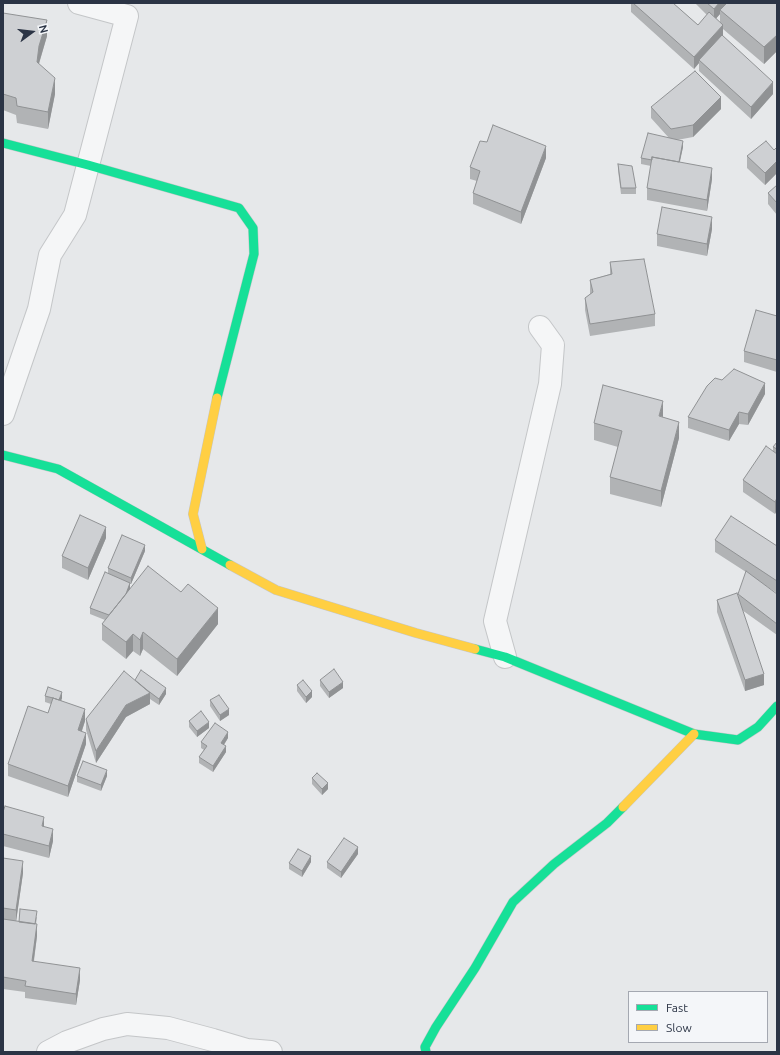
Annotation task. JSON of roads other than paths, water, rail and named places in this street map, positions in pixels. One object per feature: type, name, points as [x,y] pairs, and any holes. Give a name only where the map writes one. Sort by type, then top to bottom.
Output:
[{"type":"street","points":[[3,414],[39,309],[50,255],[75,215],[127,16],[79,3]]},
{"type":"street","points":[[3,143],[88,165],[239,208],[253,228],[254,254],[218,392],[193,514],[202,549]]},
{"type":"street","points":[[505,657],[495,621],[550,384],[553,345],[540,327]]},
{"type":"street","points":[[3,455],[58,469],[276,590],[416,633],[505,657],[694,734],[738,740],[758,727],[777,706]]},
{"type":"street","points":[[426,1052],[425,1047],[493,938],[512,902],[554,864],[607,823],[694,734]]},
{"type":"street","points":[[48,1052],[68,1042],[103,1029],[127,1024],[168,1028],[246,1050],[271,1052]]}]
